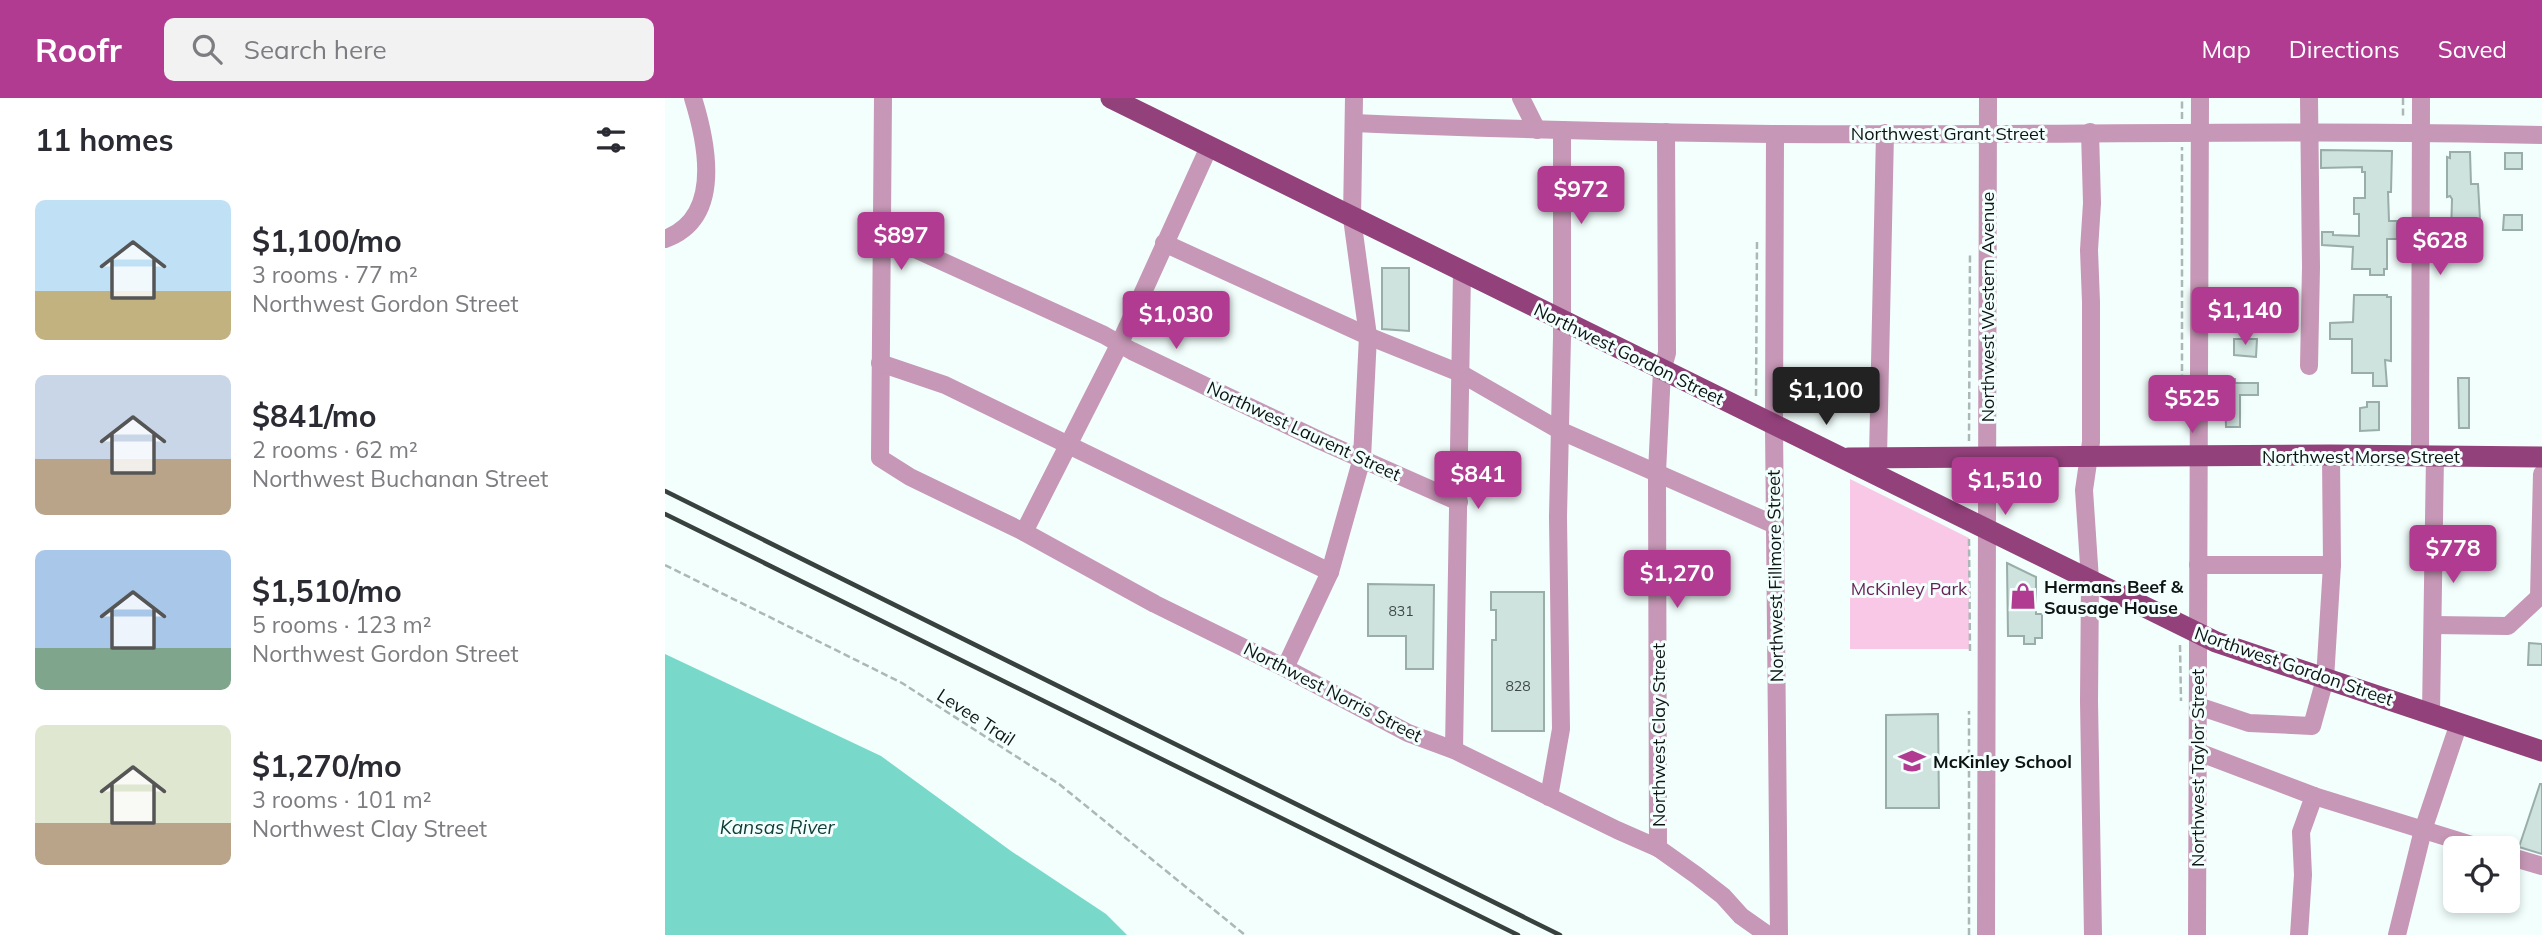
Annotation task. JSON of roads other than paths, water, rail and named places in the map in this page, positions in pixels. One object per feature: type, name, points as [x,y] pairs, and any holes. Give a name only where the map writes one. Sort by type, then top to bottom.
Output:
[{"type":"main road","name":"Northwest Gordon Street","points":[[1111,98],[1843,458],[1977,533],[2090,580],[2198,634],[2542,751]]},
{"type":"main road","name":"Northwest Morse Street","points":[[1843,458],[1987,449],[2089,457],[2542,457]]},
{"type":"street","points":[[665,239],[675,236],[693,220],[702,203],[708,158],[694,98]]},
{"type":"street","points":[[883,98],[880,363],[945,385],[1330,572]]},
{"type":"street","points":[[1285,668],[1330,572],[1362,458],[1368,336],[1352,218],[1354,98]]},
{"type":"street","points":[[1521,98],[1537,130]]},
{"type":"street","name":"Northwest Western Avenue","points":[[1986,935],[1977,533],[1987,449],[1988,98]]},
{"type":"street","name":"Northwest Taylor Street","points":[[2197,935],[2200,98]]},
{"type":"street","points":[[2309,98],[2309,366]]},
{"type":"street","points":[[2421,98],[2412,132],[2433,625],[2431,713]]},
{"type":"street","name":"Northwest Grant Street","points":[[1354,123],[1562,131],[1775,134],[2412,132],[2542,135]]},
{"type":"street","points":[[1549,797],[1561,729],[1559,430],[1562,131]]},
{"type":"street","name":"Northwest Clay Street","points":[[1658,848],[1657,472],[1662,371],[1667,354],[1666,132]]},
{"type":"street","points":[[2090,132],[2092,203],[2089,250],[2089,457],[2084,490],[2090,580],[2093,935]]},
{"type":"street","points":[[1878,457],[1885,133]]},
{"type":"street","name":"Northwest Fillmore Street","points":[[1775,134],[1765,421],[1775,525],[1779,935]]},
{"type":"street","points":[[1024,532],[1120,343],[1209,146]]},
{"type":"street","name":"Northwest Laurent Street","points":[[882,239],[904,244],[1459,502]]},
{"type":"street","points":[[1164,243],[1368,336],[1460,373],[1559,430],[1775,525]]},
{"type":"street","points":[[1454,750],[1462,271]]},
{"type":"street","name":"Northwest Norris Street","points":[[880,363],[880,458],[910,477],[1024,532],[1154,604],[1285,668],[1408,733],[1454,750],[1658,848],[1696,875],[1741,916],[1768,935]]},
{"type":"street","points":[[2198,706],[2249,723],[2312,726],[2325,679],[2332,565],[2330,455]]},
{"type":"street","points":[[2433,625],[2508,626],[2539,597],[2542,474]]},
{"type":"street","points":[[2198,565],[2332,565]]},
{"type":"street","points":[[2396,935],[2423,830],[2459,723]]},
{"type":"street","points":[[2198,752],[2314,796],[2443,836]]},
{"type":"street","points":[[2299,935],[2303,875],[2301,832],[2314,796]]},
{"type":"street","points":[[2520,860],[2542,866]]},
{"type":"water","name":"Kansas River","points":[[665,654],[881,756],[1011,851],[1106,914],[1127,935],[665,935]]},
{"type":"railway","points":[[665,491],[1560,935]]},
{"type":"railway","points":[[665,514],[1518,935]]},
{"type":"place","name":"Hermans Beef & Sausage House","points":[[2023,596]]},
{"type":"place","name":"McKinley School","points":[[1912,761]]},
{"type":"park label","name":"McKinley Park","points":[[1909,588]]}]
